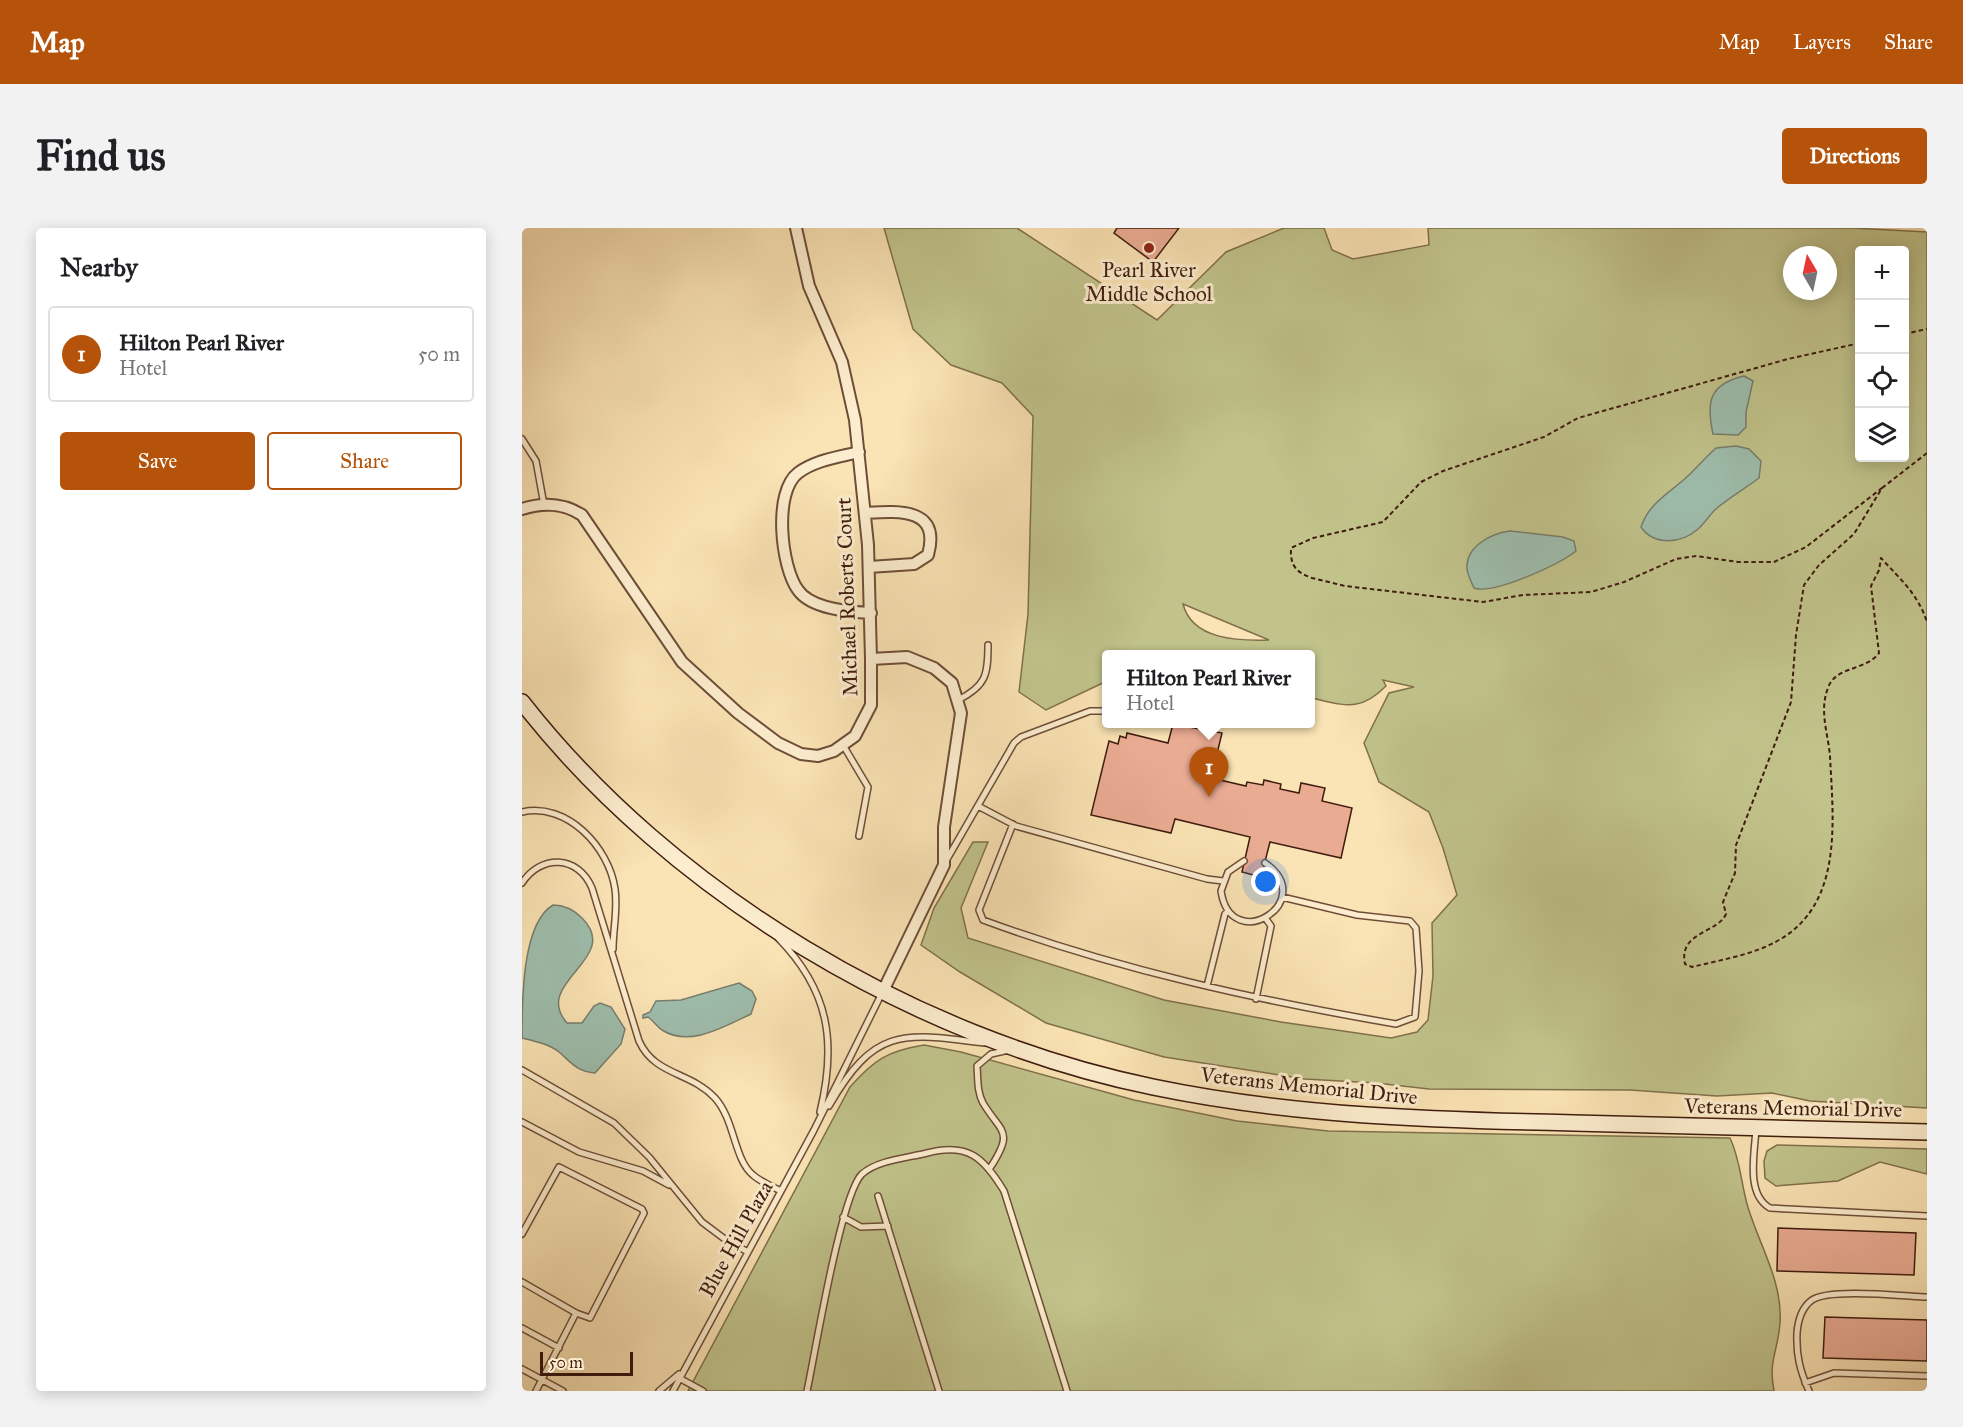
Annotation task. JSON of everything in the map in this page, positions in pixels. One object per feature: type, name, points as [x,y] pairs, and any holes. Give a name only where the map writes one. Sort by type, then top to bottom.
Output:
[{"type":"street","name":"Michael Roberts Court","points":[[522,509],[544,505],[566,505],[582,515],[682,662],[738,714],[778,743],[801,754],[818,756],[843,745],[855,736],[871,705],[869,567],[859,452],[855,420],[842,362],[809,286],[796,228]]},
{"type":"street","points":[[859,452],[821,462],[797,474],[783,499],[784,541],[788,567],[798,592],[842,612],[871,613]]},
{"type":"street","points":[[865,513],[903,511],[918,516],[928,526],[932,541],[928,555],[914,564],[869,567]]},
{"type":"street","points":[[871,659],[907,657],[934,668],[952,683],[961,713],[944,827],[944,865],[882,991]]},
{"type":"street","name":"Veterans Memorial Drive","points":[[522,702],[553,740],[634,823],[692,871],[753,914],[815,954],[882,991],[952,1023],[1084,1070],[1150,1087],[1218,1100],[1306,1111],[1485,1121],[1927,1132]]},
{"type":"lane","points":[[522,439],[536,461],[544,505]]},
{"type":"lane","points":[[958,700],[975,691],[985,677],[988,645]]},
{"type":"lane","points":[[522,710],[553,740]]},
{"type":"lane","points":[[944,865],[1014,743],[1022,737],[1090,711],[1102,711]]},
{"type":"lane","points":[[843,745],[868,787],[859,836]]},
{"type":"lane","points":[[978,806],[1013,824],[1207,879],[1223,881]]},
{"type":"lane","points":[[522,812],[532,810],[556,814],[578,827],[602,854],[615,888],[615,963]]},
{"type":"lane","points":[[1013,824],[979,910],[983,920],[1052,945],[1256,999],[1396,1024],[1414,1017],[1419,971],[1416,928],[1410,921],[1358,915],[1282,897]]},
{"type":"lane","points":[[1244,861],[1227,872],[1223,881],[1222,901],[1228,911],[1244,921],[1266,919],[1278,906],[1282,897],[1279,877],[1265,863]]},
{"type":"lane","points":[[522,883],[534,869],[552,862],[570,864],[584,873],[592,888],[639,1041],[647,1056],[661,1067],[695,1082],[711,1094],[730,1121],[746,1167],[752,1174],[781,1191]]},
{"type":"lane","points":[[1207,986],[1225,914],[1228,911]]},
{"type":"lane","name":"Blue Hill Plaza","points":[[753,914],[803,967],[815,987],[823,1008],[826,1021],[827,1067],[823,1098],[814,1130]]},
{"type":"lane","points":[[1256,999],[1271,926],[1266,919]]},
{"type":"lane","name":"Blue Hill Plaza","points":[[673,1391],[814,1130],[882,991]]},
{"type":"lane","name":"Blue Hill Plaza","points":[[814,1130],[850,1071],[860,1060],[881,1045],[906,1038],[925,1037],[1019,1048]]},
{"type":"lane","points":[[990,1168],[999,1156],[1004,1137],[1003,1128],[984,1103],[978,1090],[977,1066],[991,1054],[1019,1048]]},
{"type":"lane","points":[[522,1070],[614,1123],[638,1145],[714,1233],[748,1252]]},
{"type":"lane","points":[[522,1122],[579,1152],[653,1175],[681,1196]]},
{"type":"lane","points":[[1756,1128],[1754,1187],[1760,1201],[1770,1209],[1927,1216]]},
{"type":"lane","points":[[807,1391],[843,1217],[857,1180],[872,1167],[941,1149],[956,1148],[974,1155],[990,1168],[1004,1191],[1067,1391]]},
{"type":"lane","points":[[522,1234],[559,1167],[642,1209],[644,1218],[590,1318],[576,1313],[522,1282]]},
{"type":"lane","points":[[878,1196],[939,1391]]},
{"type":"lane","points":[[843,1217],[861,1227],[888,1226]]},
{"type":"lane","points":[[1809,1391],[1798,1363],[1797,1328],[1804,1307],[1811,1301],[1828,1294],[1927,1297]]},
{"type":"lane","points":[[536,1391],[576,1313]]},
{"type":"lane","points":[[522,1328],[559,1348]]},
{"type":"lane","name":"Blue Hill Plaza","points":[[659,1391],[678,1376],[687,1363]]},
{"type":"lane","points":[[522,1369],[563,1391]]},
{"type":"lane","points":[[1805,1383],[1834,1373],[1927,1376]]},
{"type":"lane","points":[[679,1378],[703,1391]]},
{"type":"path","points":[[1909,333],[1927,329]]},
{"type":"path","points":[[1855,344],[1622,403],[1578,418],[1544,437],[1428,478],[1421,482],[1383,522],[1313,538],[1292,548],[1290,560],[1297,572],[1312,578],[1453,600],[1483,602],[1523,595],[1591,592],[1624,582],[1676,559],[1696,556],[1738,562],[1774,562],[1806,547],[1927,453]]},
{"type":"path","points":[[1882,488],[1854,534],[1819,565],[1804,585],[1796,635],[1791,702],[1736,845],[1735,873],[1723,902],[1726,914],[1723,921],[1691,940],[1683,957],[1685,964],[1692,967],[1714,962],[1762,948],[1780,939],[1802,921],[1825,880],[1832,856],[1833,831],[1830,754],[1823,708],[1828,687],[1834,677],[1874,660],[1879,653],[1871,586],[1879,570],[1881,558],[1909,586],[1927,622]]},
{"type":"green space","points":[[884,228],[1017,228],[1157,320],[1226,252],[1284,228],[1324,228],[1332,250],[1353,259],[1429,245],[1428,228],[1852,228],[1927,232],[1927,1108],[1810,1101],[1772,1093],[1717,1096],[1630,1090],[1429,1089],[1305,1079],[1164,1057],[1046,1023],[960,972],[921,945],[934,908],[973,842],[988,842],[961,908],[968,938],[1164,1000],[1281,1022],[1391,1038],[1417,1032],[1428,1020],[1433,976],[1432,923],[1457,895],[1429,812],[1379,782],[1364,743],[1389,693],[1414,687],[1383,680],[1386,686],[1376,695],[1359,704],[1351,705],[1315,699],[1315,650],[1102,650],[1102,683],[1046,710],[1019,692],[1028,614],[1033,416],[1002,383],[951,365],[913,329]],"holes":[[[1183,604],[1269,640],[1231,639],[1206,631],[1188,616]]]},
{"type":"green space","points":[[924,1045],[961,1052],[1134,1100],[1237,1121],[1328,1131],[1730,1138],[1747,1204],[1778,1292],[1780,1323],[1772,1371],[1774,1391],[688,1391],[850,1087],[866,1070],[882,1058],[900,1050]]},
{"type":"green space","points":[[1777,1145],[1927,1149],[1927,1174],[1880,1162],[1838,1181],[1776,1186],[1765,1178],[1764,1161],[1767,1151]]},
{"type":"shaded area","points":[[1744,376],[1753,381],[1746,412],[1746,427],[1738,435],[1713,434],[1710,413],[1713,396],[1723,384]]},
{"type":"shaded area","points":[[1736,446],[1749,449],[1761,461],[1759,478],[1714,510],[1698,529],[1684,538],[1660,540],[1646,533],[1641,527],[1656,503],[1685,479],[1716,448]]},
{"type":"shaded area","points":[[1510,531],[1563,537],[1574,541],[1576,551],[1541,571],[1510,583],[1483,589],[1474,588],[1467,568],[1468,558],[1482,541],[1496,534]]},
{"type":"shaded area","points":[[553,905],[565,907],[576,913],[592,933],[592,946],[586,958],[560,995],[559,1008],[567,1023],[582,1023],[594,1006],[600,1003],[611,1007],[625,1029],[621,1044],[595,1073],[579,1068],[551,1047],[522,1038],[522,1004],[530,945],[535,928],[543,914]]},
{"type":"shaded area","points":[[739,983],[752,991],[756,999],[751,1014],[719,1029],[684,1037],[662,1030],[648,1017],[643,1018],[643,1015],[650,1012],[656,1001],[681,1000]]},
{"type":"building","name":"Pearl River Middle School","points":[[1117,228],[1179,228],[1153,262],[1114,233]]},
{"type":"building","points":[[1172,728],[1195,728],[1222,733],[1211,778],[1246,786],[1247,782],[1263,785],[1264,780],[1281,784],[1280,789],[1299,793],[1301,783],[1325,788],[1322,801],[1352,808],[1341,858],[1270,842],[1261,877],[1242,872],[1250,837],[1175,819],[1171,833],[1091,815],[1109,741],[1118,744],[1120,736],[1126,738],[1127,733],[1168,743]]},
{"type":"building","points":[[1778,1228],[1916,1233],[1914,1275],[1777,1271]]},
{"type":"building","points":[[1825,1317],[1927,1320],[1927,1361],[1823,1358]]},
{"type":"place","name":"Pearl River Middle School","points":[[1149,248]]},
{"type":"place","name":"Hilton Pearl River","points":[[1209,797]]}]
